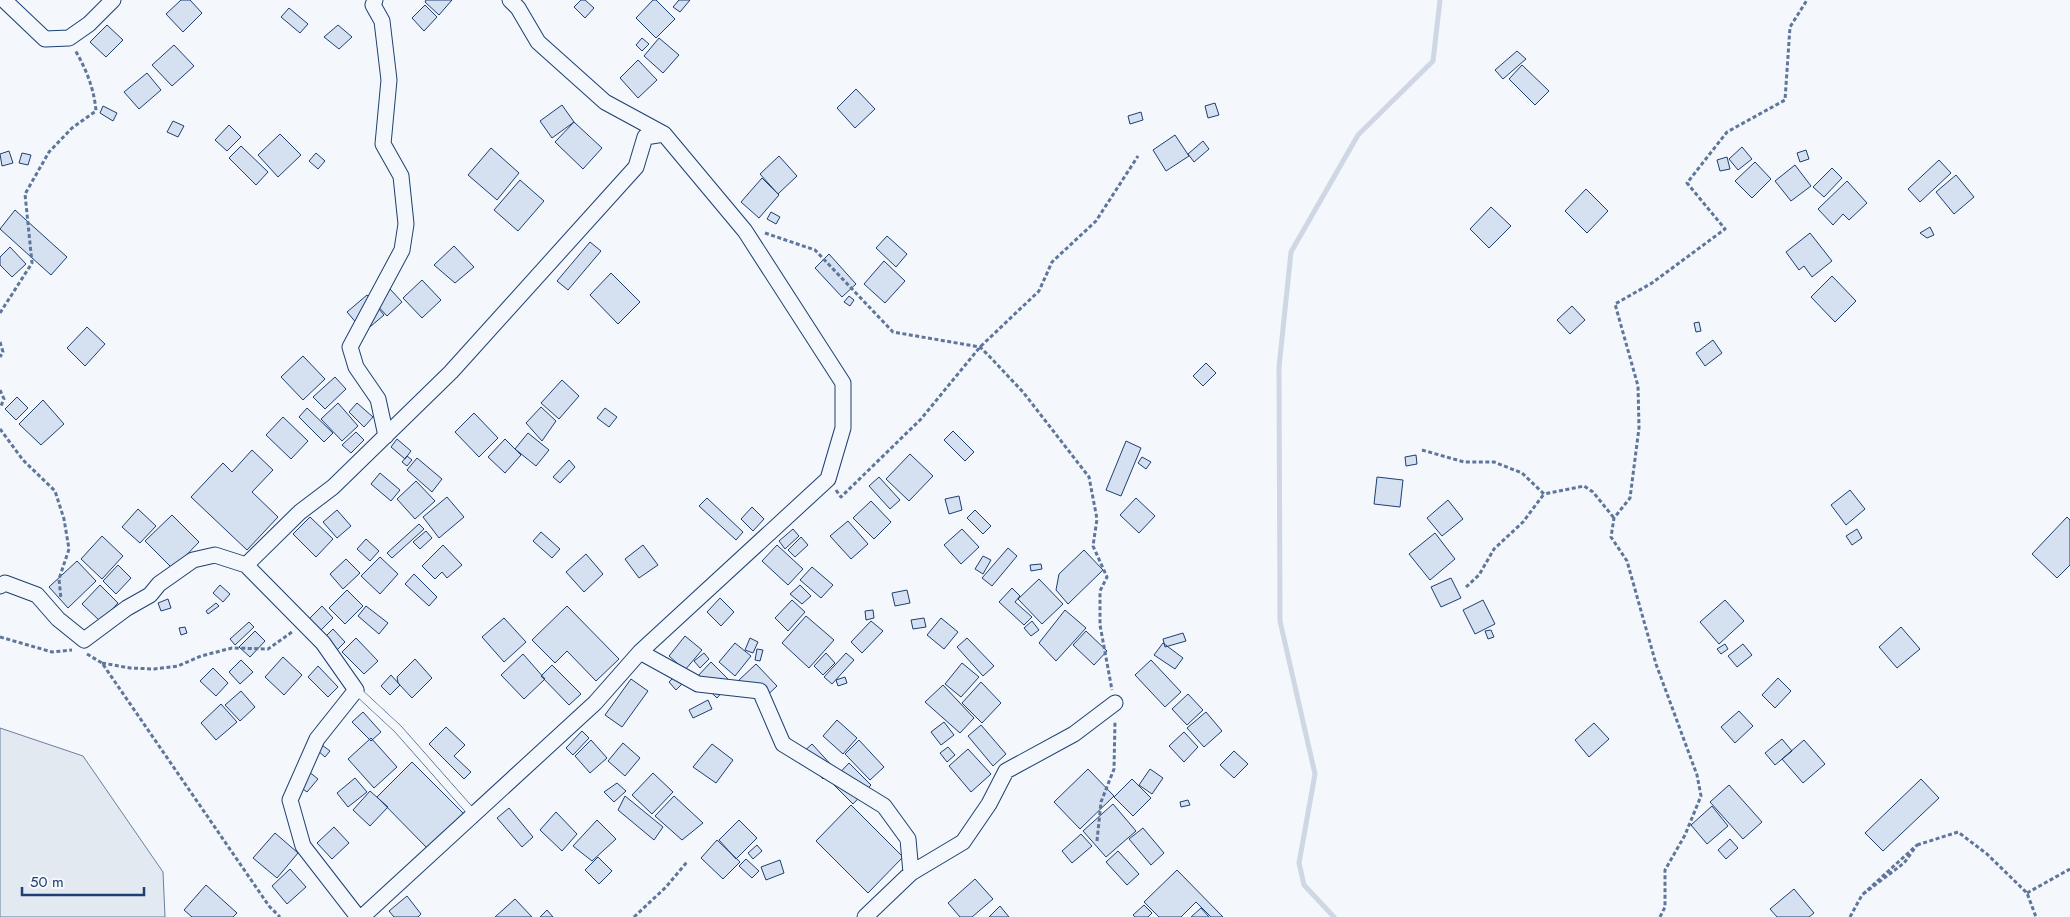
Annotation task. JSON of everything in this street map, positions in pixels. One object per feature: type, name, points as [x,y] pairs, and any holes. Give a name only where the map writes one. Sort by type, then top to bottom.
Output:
[{"type":"street","points":[[4,0],[45,39],[68,38],[89,24],[113,0]]},
{"type":"street","points":[[375,0],[373,5],[382,21],[389,80],[384,144],[401,176],[406,224],[402,250],[350,347],[356,367],[378,399],[386,436]]},
{"type":"street","points":[[362,917],[595,703],[640,652],[828,480],[843,428],[843,383],[745,231],[664,134],[605,102],[538,42],[518,8],[510,0]]},
{"type":"street","points":[[246,565],[300,512],[333,486],[451,372],[636,167],[645,137],[664,134]]},
{"type":"street","points":[[0,586],[5,583],[37,595],[58,619],[84,640],[120,613],[150,595],[159,584],[193,560],[215,555],[246,565],[323,643],[356,690],[317,739],[290,800],[303,846],[358,917]]},
{"type":"street","points":[[640,652],[698,684],[760,691],[783,744],[884,806],[908,839],[910,873]]},
{"type":"street","points":[[865,917],[910,873],[963,842],[989,804],[1006,771],[1074,734],[1115,703]]},
{"type":"lane","points":[[356,690],[398,729],[473,814]]},
{"type":"path","points":[[1660,917],[1665,907],[1665,870],[1686,835],[1701,796],[1696,775],[1656,664],[1627,561],[1611,537],[1614,518],[1630,498],[1639,428],[1638,386],[1615,304],[1652,283],[1725,230],[1687,183],[1727,132],[1785,100],[1790,27],[1807,0]]},
{"type":"path","points":[[0,314],[32,263],[25,194],[49,152],[72,128],[96,111],[95,92],[84,65],[68,38]]},
{"type":"path","points":[[828,480],[841,497],[921,419],[980,347],[1039,291],[1052,262],[1096,221],[1138,156]]},
{"type":"path","points":[[745,231],[770,234],[815,250],[893,332],[980,347],[1023,392],[1089,477],[1096,518],[1093,546],[1107,576],[1100,591],[1100,625],[1115,703],[1114,769],[1101,802],[1097,841]]},
{"type":"path","points":[[0,342],[4,352],[0,357]]},
{"type":"path","points":[[0,390],[4,399],[0,408]]},
{"type":"path","points":[[0,429],[23,460],[55,491],[64,519],[68,548],[59,579],[62,606]]},
{"type":"path","points":[[1422,450],[1464,462],[1494,462],[1522,473],[1544,494]]},
{"type":"path","points":[[1466,587],[1479,575],[1494,549],[1523,522],[1544,494],[1584,486],[1593,492],[1614,518]]},
{"type":"path","points":[[86,654],[102,663],[130,668],[154,669],[178,666],[201,656],[232,648],[268,649],[303,623]]},
{"type":"path","points":[[0,636],[52,652],[77,649]]},
{"type":"path","points":[[102,663],[269,906],[280,917]]},
{"type":"path","points":[[1850,917],[1862,895],[1917,845],[1958,832],[1987,854],[2027,893],[2036,917]]},
{"type":"path","points":[[634,917],[666,887],[687,862]]},
{"type":"path","points":[[2027,893],[2070,869]]},
{"type":"shaded area","points":[[0,728],[83,756],[163,872],[165,917],[0,917]]},
{"type":"building","points":[[181,0],[190,0],[202,13],[183,32],[166,14]]},
{"type":"building","points":[[426,0],[452,0],[439,15],[425,2]]},
{"type":"building","points":[[581,0],[585,0],[594,8],[585,18],[574,7]]},
{"type":"building","points":[[653,0],[656,0],[675,19],[656,38],[636,18]]},
{"type":"building","points":[[679,0],[690,0],[680,12],[673,7]]},
{"type":"building","points":[[425,5],[437,17],[424,31],[412,18]]},
{"type":"building","points":[[289,8],[308,24],[300,33],[281,17]]},
{"type":"building","points":[[107,25],[123,40],[106,57],[90,42]]},
{"type":"building","points":[[338,25],[352,37],[339,49],[324,37]]},
{"type":"building","points":[[642,38],[649,44],[642,51],[636,45]]},
{"type":"building","points":[[659,38],[679,55],[663,73],[644,56]]},
{"type":"building","points":[[174,45],[194,66],[172,86],[152,65]]},
{"type":"building","points":[[1517,51],[1526,59],[1503,79],[1495,70]]},
{"type":"building","points":[[638,60],[657,80],[638,98],[620,78]]},
{"type":"building","points":[[1522,65],[1549,91],[1535,105],[1509,79]]},
{"type":"building","points":[[147,73],[161,90],[139,109],[124,92]]},
{"type":"building","points":[[856,89],[875,109],[855,128],[837,108]]},
{"type":"building","points":[[1215,103],[1219,115],[1208,118],[1205,106]]},
{"type":"building","points":[[562,105],[574,122],[552,138],[540,121]]},
{"type":"building","points":[[103,106],[117,113],[113,121],[100,113]]},
{"type":"building","points":[[1141,112],[1143,120],[1130,124],[1128,116]]},
{"type":"building","points":[[173,121],[184,126],[178,137],[167,132]]},
{"type":"building","points":[[574,122],[602,148],[583,169],[555,142]]},
{"type":"building","points":[[229,125],[241,137],[227,151],[215,140]]},
{"type":"building","points":[[280,134],[301,155],[278,177],[258,155]]},
{"type":"building","points":[[1175,135],[1189,156],[1166,171],[1153,150]]},
{"type":"building","points":[[1203,141],[1209,149],[1194,162],[1188,154]]},
{"type":"building","points":[[241,146],[268,172],[256,185],[229,158]]},
{"type":"building","points":[[1742,147],[1752,159],[1738,170],[1729,159]]},
{"type":"building","points":[[491,148],[519,173],[497,200],[468,175]]},
{"type":"building","points":[[1806,150],[1809,159],[1800,162],[1797,153]]},
{"type":"building","points":[[9,151],[13,163],[2,166],[0,154]]},
{"type":"building","points":[[22,153],[31,155],[28,165],[19,163]]},
{"type":"building","points":[[316,153],[325,161],[318,169],[309,161]]},
{"type":"building","points":[[779,156],[797,176],[778,194],[760,174]]},
{"type":"building","points":[[1727,157],[1730,169],[1720,171],[1717,160]]},
{"type":"building","points":[[1939,160],[1951,173],[1920,202],[1908,189]]},
{"type":"building","points":[[1755,162],[1771,179],[1752,198],[1735,181]]},
{"type":"building","points":[[1795,165],[1811,186],[1791,201],[1775,181]]},
{"type":"building","points":[[1832,168],[1842,178],[1824,197],[1813,187]]},
{"type":"building","points":[[1956,175],[1974,197],[1954,214],[1936,192]]},
{"type":"building","points":[[762,178],[779,195],[759,218],[741,202]]},
{"type":"building","points":[[520,180],[544,201],[518,231],[494,210]]},
{"type":"building","points":[[1847,181],[1867,203],[1849,220],[1843,214],[1833,225],[1818,209]]},
{"type":"building","points":[[1586,189],[1608,211],[1587,233],[1565,211]]},
{"type":"building","points":[[1491,207],[1511,226],[1489,248],[1470,229]]},
{"type":"building","points":[[15,210],[67,257],[51,275],[0,229]]},
{"type":"building","points":[[771,212],[780,217],[776,224],[767,219]]},
{"type":"building","points":[[1930,227],[1934,235],[1927,238],[1920,233]]},
{"type":"building","points":[[1810,233],[1832,261],[1812,277],[1804,266],[1799,270],[1786,252]]},
{"type":"building","points":[[887,236],[907,254],[896,267],[876,248]]},
{"type":"building","points":[[590,242],[601,251],[568,290],[557,281]]},
{"type":"building","points":[[454,246],[474,267],[455,283],[434,265]]},
{"type":"building","points":[[10,247],[26,264],[12,277],[0,265],[0,257]]},
{"type":"building","points":[[829,254],[856,284],[842,297],[815,268]]},
{"type":"building","points":[[884,261],[905,281],[885,303],[864,284]]},
{"type":"building","points":[[611,273],[640,302],[618,324],[590,295]]},
{"type":"building","points":[[1832,276],[1856,301],[1835,322],[1811,297]]},
{"type":"building","points":[[422,280],[441,300],[422,318],[403,298]]},
{"type":"building","points":[[390,289],[402,302],[387,316],[375,303]]},
{"type":"building","points":[[367,295],[384,315],[364,332],[347,312]]},
{"type":"building","points":[[849,296],[854,300],[850,306],[844,302]]},
{"type":"building","points":[[1572,306],[1585,320],[1570,334],[1557,320]]},
{"type":"building","points":[[1699,322],[1701,331],[1696,332],[1694,323]]},
{"type":"building","points":[[87,327],[105,344],[85,366],[67,348]]},
{"type":"building","points":[[1713,340],[1722,353],[1705,366],[1696,353]]},
{"type":"building","points":[[303,356],[325,379],[303,400],[281,377]]},
{"type":"building","points":[[1206,363],[1216,373],[1203,386],[1193,376]]},
{"type":"building","points":[[335,377],[346,389],[325,409],[313,397]]},
{"type":"building","points":[[562,380],[579,396],[559,419],[541,403]]},
{"type":"building","points":[[17,397],[28,408],[16,420],[5,409]]},
{"type":"building","points":[[43,400],[64,424],[41,445],[19,424]]},
{"type":"building","points":[[338,403],[358,426],[342,441],[321,419]]},
{"type":"building","points":[[357,403],[373,417],[364,427],[349,412]]},
{"type":"building","points":[[541,407],[556,421],[542,441],[526,423]]},
{"type":"building","points":[[307,408],[333,433],[324,442],[299,417]]},
{"type":"building","points":[[605,408],[617,417],[609,427],[597,418]]},
{"type":"building","points":[[474,413],[498,438],[479,457],[455,432]]},
{"type":"building","points":[[283,417],[308,441],[291,459],[266,435]]},
{"type":"building","points":[[953,431],[974,452],[965,461],[944,440]]},
{"type":"building","points":[[356,432],[364,440],[351,453],[342,445]]},
{"type":"building","points":[[528,433],[549,450],[536,466],[515,449]]},
{"type":"building","points":[[397,439],[411,451],[405,459],[391,447]]},
{"type":"building","points":[[505,439],[521,455],[505,473],[488,457]]},
{"type":"building","points":[[1126,441],[1141,448],[1121,496],[1106,490]]},
{"type":"building","points":[[252,450],[273,470],[252,492],[278,517],[247,550],[191,497],[223,463],[232,472]]},
{"type":"building","points":[[910,454],[933,476],[909,501],[886,479]]},
{"type":"building","points":[[1416,455],[1417,464],[1406,466],[1405,457]]},
{"type":"building","points":[[407,456],[412,460],[407,466],[402,462]]},
{"type":"building","points":[[1142,457],[1151,462],[1146,469],[1138,463]]},
{"type":"building","points":[[417,458],[442,479],[432,492],[407,470]]},
{"type":"building","points":[[569,460],[575,467],[560,483],[553,477]]},
{"type":"building","points":[[380,473],[400,490],[391,501],[371,484]]},
{"type":"building","points":[[879,477],[900,500],[890,509],[869,486]]},
{"type":"building","points":[[1377,477],[1403,480],[1400,507],[1374,504]]},
{"type":"building","points":[[416,481],[435,501],[415,519],[397,499]]},
{"type":"building","points":[[1850,490],[1865,509],[1846,525],[1831,505]]},
{"type":"building","points":[[959,496],[962,510],[949,514],[945,499]]},
{"type":"building","points":[[447,497],[464,517],[439,538],[423,517]]},
{"type":"building","points":[[707,498],[743,532],[736,540],[699,506]]},
{"type":"building","points":[[1136,498],[1155,516],[1139,533],[1120,515]]},
{"type":"building","points":[[1448,500],[1463,519],[1442,536],[1427,518]]},
{"type":"building","points":[[871,501],[891,522],[874,539],[853,518]]},
{"type":"building","points":[[752,507],[764,519],[753,531],[741,519]]},
{"type":"building","points":[[138,509],[156,526],[140,543],[122,527]]},
{"type":"building","points":[[337,510],[351,526],[337,538],[323,522]]},
{"type":"building","points":[[975,510],[991,526],[983,534],[967,518]]},
{"type":"building","points":[[172,515],[199,542],[173,569],[145,541]]},
{"type":"building","points":[[310,517],[333,539],[316,557],[293,534]]},
{"type":"building","points":[[2067,517],[2070,520],[2070,565],[2057,578],[2032,554]]},
{"type":"building","points":[[848,521],[868,544],[851,559],[830,536]]},
{"type":"building","points":[[419,524],[424,529],[392,558],[387,553]]},
{"type":"building","points":[[793,529],[799,536],[785,549],[779,541]]},
{"type":"building","points":[[962,529],[979,547],[961,564],[944,545]]},
{"type":"building","points":[[1857,529],[1862,538],[1852,545],[1846,536]]},
{"type":"building","points":[[426,531],[432,538],[420,549],[413,542]]},
{"type":"building","points":[[541,532],[560,549],[552,558],[533,541]]},
{"type":"building","points":[[1435,533],[1455,559],[1430,580],[1409,554]]},
{"type":"building","points":[[102,536],[123,556],[102,579],[81,559]]},
{"type":"building","points":[[801,537],[808,545],[795,557],[788,550]]},
{"type":"building","points":[[366,539],[379,551],[370,561],[357,549]]},
{"type":"building","points":[[443,545],[462,565],[447,578],[442,572],[435,579],[422,566]]},
{"type":"building","points":[[643,545],[658,565],[639,578],[625,559]]},
{"type":"building","points":[[777,545],[803,569],[788,585],[762,561]]},
{"type":"building","points":[[1008,548],[1017,556],[992,586],[982,578]]},
{"type":"building","points":[[1084,550],[1103,570],[1068,604],[1056,590],[1059,574]]},
{"type":"building","points":[[586,554],[603,574],[584,592],[566,572]]},
{"type":"building","points":[[983,556],[991,560],[983,574],[975,569]]},
{"type":"building","points":[[380,557],[398,574],[380,594],[361,576]]},
{"type":"building","points":[[346,559],[360,573],[343,589],[330,574]]},
{"type":"building","points":[[77,561],[96,581],[68,608],[49,587]]},
{"type":"building","points":[[1041,564],[1042,569],[1031,571],[1030,565]]},
{"type":"building","points":[[118,565],[131,578],[116,594],[103,581]]},
{"type":"building","points":[[812,567],[833,585],[821,598],[800,580]]},
{"type":"building","points":[[414,574],[437,597],[429,606],[405,584]]},
{"type":"building","points":[[1451,578],[1461,598],[1441,607],[1431,587]]},
{"type":"building","points":[[1039,579],[1063,604],[1042,624],[1018,599]]},
{"type":"building","points":[[100,585],[118,603],[101,622],[82,604]]},
{"type":"building","points":[[220,585],[230,594],[223,602],[213,593]]},
{"type":"building","points":[[800,585],[811,596],[802,604],[790,594]]},
{"type":"building","points":[[1012,588],[1020,596],[1015,602],[1032,617],[1024,625],[999,602]]},
{"type":"building","points":[[347,590],[363,606],[345,624],[329,608]]},
{"type":"building","points":[[907,590],[910,603],[895,606],[892,593]]},
{"type":"building","points":[[720,598],[734,612],[721,626],[707,612]]},
{"type":"building","points":[[168,599],[171,608],[161,611],[158,603]]},
{"type":"building","points":[[792,600],[805,612],[788,631],[775,618]]},
{"type":"building","points":[[1483,600],[1495,624],[1475,634],[1463,610]]},
{"type":"building","points":[[1725,600],[1744,621],[1719,644],[1700,622]]},
{"type":"building","points":[[216,603],[219,606],[208,614],[206,611]]},
{"type":"building","points":[[322,606],[333,618],[320,631],[309,619]]},
{"type":"building","points":[[366,606],[388,623],[379,634],[358,616]]},
{"type":"building","points":[[567,606],[619,659],[596,681],[567,651],[555,663],[532,640]]},
{"type":"building","points":[[873,610],[874,618],[866,620],[865,611]]},
{"type":"building","points":[[1065,610],[1086,628],[1056,661],[1039,643]]},
{"type":"building","points":[[806,616],[834,640],[809,668],[782,643]]},
{"type":"building","points":[[504,618],[526,642],[504,662],[482,637]]},
{"type":"building","points":[[924,618],[926,627],[913,629],[911,620]]},
{"type":"building","points":[[941,618],[958,632],[944,649],[927,635]]},
{"type":"building","points":[[871,621],[883,631],[862,653],[851,642]]},
{"type":"building","points":[[1032,621],[1039,630],[1031,636],[1024,628]]},
{"type":"building","points":[[249,622],[254,627],[235,645],[230,639]]},
{"type":"building","points":[[185,627],[187,633],[181,635],[179,628]]},
{"type":"building","points":[[1901,627],[1920,649],[1897,668],[1879,647]]},
{"type":"building","points":[[333,629],[345,642],[337,650],[325,637]]},
{"type":"building","points":[[1491,630],[1494,637],[1488,639],[1485,631]]},
{"type":"building","points":[[255,631],[265,641],[250,657],[239,647]]},
{"type":"building","points":[[1086,631],[1107,651],[1094,665],[1073,645]]},
{"type":"building","points":[[1183,633],[1186,641],[1165,647],[1163,639]]},
{"type":"building","points":[[685,636],[702,650],[685,670],[669,656]]},
{"type":"building","points":[[356,638],[378,661],[364,674],[342,652]]},
{"type":"building","points":[[750,638],[758,642],[753,653],[745,650]]},
{"type":"building","points":[[967,638],[994,666],[983,676],[957,647]]},
{"type":"building","points":[[735,643],[751,656],[735,676],[719,662]]},
{"type":"building","points":[[1163,643],[1183,658],[1175,669],[1154,655]]},
{"type":"building","points":[[1725,644],[1728,649],[1721,654],[1717,649]]},
{"type":"building","points":[[1743,644],[1752,655],[1737,667],[1728,656]]},
{"type":"building","points":[[757,649],[763,650],[760,661],[755,660]]},
{"type":"building","points":[[704,653],[709,659],[700,668],[694,661]]},
{"type":"building","points":[[826,653],[835,663],[823,675],[814,666]]},
{"type":"building","points":[[846,653],[854,660],[832,684],[824,677]]},
{"type":"building","points":[[523,654],[545,679],[524,699],[501,675]]},
{"type":"building","points":[[283,657],[302,675],[284,695],[265,677]]},
{"type":"building","points":[[415,659],[432,678],[412,698],[398,683],[397,677]]},
{"type":"building","points":[[241,660],[253,672],[240,684],[229,672]]},
{"type":"building","points":[[1151,660],[1181,692],[1165,707],[1135,675]]},
{"type":"building","points":[[711,662],[731,682],[717,698],[696,678]]},
{"type":"building","points":[[962,663],[979,677],[961,697],[945,684]]},
{"type":"building","points":[[756,664],[777,686],[759,703],[738,681]]},
{"type":"building","points":[[552,665],[581,694],[569,705],[541,676]]},
{"type":"building","points":[[318,666],[338,687],[328,697],[308,677]]},
{"type":"building","points":[[213,668],[228,683],[216,696],[200,681]]},
{"type":"building","points":[[677,674],[684,682],[676,690],[669,682]]},
{"type":"building","points":[[391,675],[400,685],[390,695],[381,686]]},
{"type":"building","points":[[845,677],[847,683],[838,686],[836,680]]},
{"type":"building","points":[[1778,678],[1791,691],[1775,708],[1762,695]]},
{"type":"building","points":[[631,679],[648,691],[622,727],[605,715]]},
{"type":"building","points":[[981,682],[1001,703],[982,723],[962,703]]},
{"type":"building","points":[[943,685],[974,718],[960,733],[925,702]]},
{"type":"building","points":[[241,691],[255,707],[240,721],[225,705]]},
{"type":"building","points":[[1188,694],[1203,710],[1187,725],[1172,709]]},
{"type":"building","points":[[708,700],[712,709],[693,718],[689,710]]},
{"type":"building","points":[[221,704],[237,722],[216,740],[201,723]]},
{"type":"building","points":[[1739,711],[1753,726],[1735,743],[1721,727]]},
{"type":"building","points":[[363,712],[381,732],[371,741],[352,722]]},
{"type":"building","points":[[1206,712],[1222,731],[1204,747],[1187,728]]},
{"type":"building","points":[[837,720],[857,738],[843,754],[823,736]]},
{"type":"building","points":[[944,722],[954,735],[941,745],[931,732]]},
{"type":"building","points":[[1594,723],[1609,739],[1589,757],[1575,740]]},
{"type":"building","points":[[981,725],[1006,754],[993,766],[968,736]]},
{"type":"building","points":[[446,727],[465,745],[454,756],[471,772],[464,779],[429,744]]},
{"type":"building","points":[[582,731],[589,738],[573,755],[566,748]]},
{"type":"building","points":[[1184,732],[1198,747],[1184,762],[1169,746]]},
{"type":"building","points":[[371,738],[397,767],[374,788],[348,759]]},
{"type":"building","points":[[1782,739],[1792,751],[1775,765],[1765,753]]},
{"type":"building","points":[[591,740],[607,758],[590,773],[575,756]]},
{"type":"building","points":[[859,740],[884,767],[870,780],[845,754]]},
{"type":"building","points":[[1804,740],[1825,764],[1803,783],[1782,759]]},
{"type":"building","points":[[623,743],[640,758],[625,776],[608,761]]},
{"type":"building","points":[[712,744],[733,760],[716,783],[693,767]]},
{"type":"building","points":[[812,744],[834,768],[823,779],[801,754]]},
{"type":"building","points":[[322,745],[330,751],[325,757],[317,750]]},
{"type":"building","points":[[948,747],[955,755],[947,762],[940,753]]},
{"type":"building","points":[[968,749],[991,774],[971,792],[949,766]]},
{"type":"building","points":[[1234,751],[1248,764],[1234,778],[1220,765]]},
{"type":"building","points":[[412,762],[464,814],[429,850],[377,797]]},
{"type":"building","points":[[849,763],[871,785],[853,804],[831,782]]},
{"type":"building","points":[[303,767],[318,779],[307,792],[292,781]]},
{"type":"building","points":[[1088,769],[1114,796],[1080,829],[1054,802]]},
{"type":"building","points":[[1150,769],[1163,778],[1152,794],[1139,785]]},
{"type":"building","points":[[653,773],[673,792],[652,814],[632,795]]},
{"type":"building","points":[[355,778],[367,792],[348,807],[337,793]]},
{"type":"building","points":[[1132,779],[1151,798],[1133,816],[1114,797]]},
{"type":"building","points":[[1921,779],[1939,798],[1883,851],[1865,833]]},
{"type":"building","points":[[617,783],[626,791],[614,802],[604,792]]},
{"type":"building","points":[[1729,785],[1762,822],[1743,839],[1710,802]]},
{"type":"building","points":[[370,791],[388,807],[370,826],[353,810]]},
{"type":"building","points":[[625,796],[663,827],[654,840],[618,810]]},
{"type":"building","points":[[674,796],[703,823],[682,840],[655,816]]},
{"type":"building","points":[[1188,800],[1190,805],[1181,807],[1180,802]]},
{"type":"building","points":[[1113,804],[1136,831],[1106,857],[1083,831]]},
{"type":"building","points":[[851,805],[903,857],[868,893],[816,841]]},
{"type":"building","points":[[1712,806],[1728,826],[1707,844],[1691,825]]},
{"type":"building","points":[[509,808],[533,837],[522,847],[497,818]]},
{"type":"building","points":[[556,812],[577,834],[562,851],[540,830]]},
{"type":"building","points":[[597,820],[616,839],[592,861],[573,846]]},
{"type":"building","points":[[739,820],[757,838],[736,859],[719,840]]},
{"type":"building","points":[[334,827],[349,843],[332,859],[317,843]]},
{"type":"building","points":[[1143,828],[1164,853],[1151,865],[1129,839]]},
{"type":"building","points":[[275,833],[298,853],[277,878],[253,858]]},
{"type":"building","points":[[1081,834],[1092,846],[1072,863],[1062,851]]},
{"type":"building","points":[[1730,839],[1738,848],[1726,859],[1718,850]]},
{"type":"building","points":[[717,840],[740,862],[723,879],[701,858]]},
{"type":"building","points":[[757,845],[762,851],[753,859],[748,853]]},
{"type":"building","points":[[1118,851],[1139,874],[1127,885],[1106,862]]},
{"type":"building","points":[[598,857],[612,871],[599,884],[585,870]]},
{"type":"building","points":[[746,859],[759,871],[752,878],[739,866]]},
{"type":"building","points":[[780,860],[784,873],[766,880],[761,867]]},
{"type":"building","points":[[290,869],[306,887],[287,904],[272,886]]},
{"type":"building","points":[[1177,870],[1223,917],[1211,917],[1196,902],[1181,917],[1159,917],[1144,902]]},
{"type":"building","points":[[975,879],[993,899],[972,917],[960,917],[948,903]]},
{"type":"building","points":[[206,885],[237,913],[233,917],[192,917],[184,910]]},
{"type":"building","points":[[1794,889],[1814,913],[1809,917],[1777,917],[1770,909]]},
{"type":"building","points":[[407,896],[421,914],[418,917],[394,917],[389,911]]},
{"type":"building","points":[[515,899],[532,917],[495,917]]},
{"type":"building","points":[[1144,905],[1152,913],[1148,917],[1135,917],[1133,915]]},
{"type":"building","points":[[1000,906],[1009,917],[989,917]]},
{"type":"building","points":[[1201,908],[1209,917],[1191,917]]},
{"type":"building","points":[[547,910],[553,917],[540,917]]},
{"type":"waterway","points":[[1334,917],[1304,885],[1299,863],[1315,774],[1280,621],[1279,367],[1291,252],[1358,135],[1433,61],[1440,0]]}]
